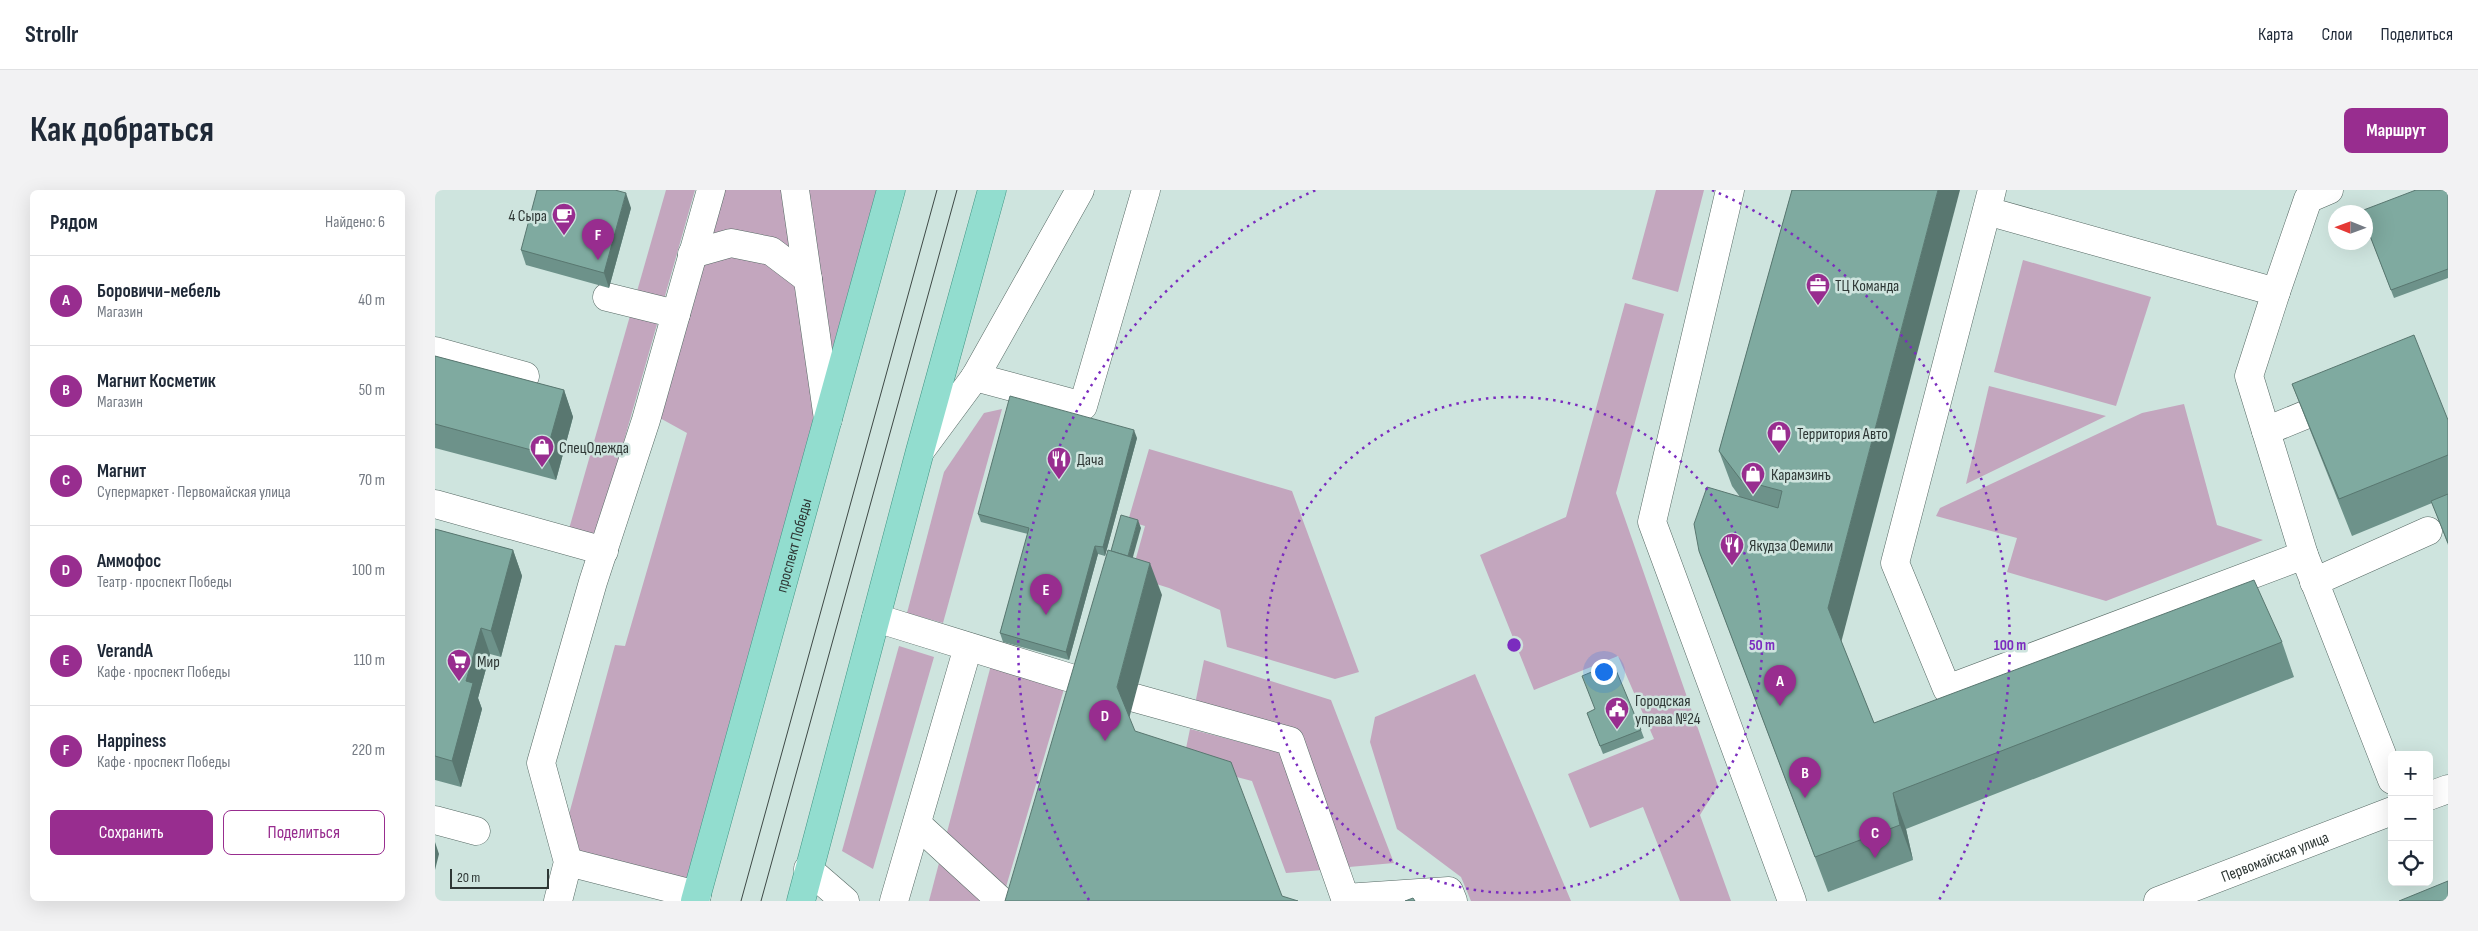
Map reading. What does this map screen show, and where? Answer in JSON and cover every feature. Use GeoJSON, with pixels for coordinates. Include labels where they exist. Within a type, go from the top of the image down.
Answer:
{"type":"FeatureCollection","features":[{"type":"Feature","properties":{"kind":"main road","name":"проспект Победы"},"geometry":{"type":"LineString","coordinates":[[696,898],[891,190]]}},
{"type":"Feature","properties":{"kind":"main road"},"geometry":{"type":"LineString","coordinates":[[801,901],[808,868],[920,451],[992,190]]}},
{"type":"Feature","properties":{"kind":"street"},"geometry":{"type":"LineString","coordinates":[[557,901],[568,862],[541,763],[593,582],[646,420],[711,190]]}},
{"type":"Feature","properties":{"kind":"street"},"geometry":{"type":"LineString","coordinates":[[795,190],[828,419]]}},
{"type":"Feature","properties":{"kind":"street"},"geometry":{"type":"LineString","coordinates":[[920,451],[975,377],[1080,190]]}},
{"type":"Feature","properties":{"kind":"street"},"geometry":{"type":"LineString","coordinates":[[975,377],[1083,406],[1146,190]]}},
{"type":"Feature","properties":{"kind":"street"},"geometry":{"type":"LineString","coordinates":[[1730,190],[1652,522],[1792,901]]}},
{"type":"Feature","properties":{"kind":"street"},"geometry":{"type":"LineString","coordinates":[[2329,190],[2308,199],[2249,376],[2304,555],[2388,770]]}},
{"type":"Feature","properties":{"kind":"street"},"geometry":{"type":"LineString","coordinates":[[2276,292],[1989,200],[1895,563],[1947,689],[2304,555]]}},
{"type":"Feature","properties":{"kind":"street"},"geometry":{"type":"LineString","coordinates":[[692,254],[731,243],[771,251],[808,279]]}},
{"type":"Feature","properties":{"kind":"street"},"geometry":{"type":"LineString","coordinates":[[607,296],[676,314]]}},
{"type":"Feature","properties":{"kind":"street"},"geometry":{"type":"LineString","coordinates":[[435,351],[525,376]]}},
{"type":"Feature","properties":{"kind":"street"},"geometry":{"type":"LineString","coordinates":[[2265,431],[2366,390]]}},
{"type":"Feature","properties":{"kind":"street"},"geometry":{"type":"LineString","coordinates":[[435,504],[604,551]]}},
{"type":"Feature","properties":{"kind":"street"},"geometry":{"type":"LineString","coordinates":[[2314,582],[2428,531]]}},
{"type":"Feature","properties":{"kind":"street"},"geometry":{"type":"LineString","coordinates":[[876,618],[1090,684]]}},
{"type":"Feature","properties":{"kind":"street"},"geometry":{"type":"LineString","coordinates":[[894,901],[968,647]]}},
{"type":"Feature","properties":{"kind":"street"},"geometry":{"type":"LineString","coordinates":[[1135,698],[1290,742],[1345,898],[1449,891],[1453,901]]}},
{"type":"Feature","properties":{"kind":"street"},"geometry":{"type":"LineString","coordinates":[[2433,794],[2448,788]]}},
{"type":"Feature","properties":{"kind":"street","name":"Первомайская улица"},"geometry":{"type":"LineString","coordinates":[[2159,901],[2388,813]]}},
{"type":"Feature","properties":{"kind":"street"},"geometry":{"type":"LineString","coordinates":[[435,820],[476,831]]}},
{"type":"Feature","properties":{"kind":"street"},"geometry":{"type":"LineString","coordinates":[[917,824],[1001,901]]}},
{"type":"Feature","properties":{"kind":"street"},"geometry":{"type":"LineString","coordinates":[[568,862],[696,898]]}},
{"type":"Feature","properties":{"kind":"street"},"geometry":{"type":"LineString","coordinates":[[808,868],[845,901]]}},
{"type":"Feature","properties":{"kind":"shaded area"},"geometry":{"type":"Polygon","coordinates":[[[666,190],[695,190],[597,536],[569,529],[666,190]]]}},
{"type":"Feature","properties":{"kind":"shaded area"},"geometry":{"type":"Polygon","coordinates":[[[724,190],[878,190],[686,882],[580,856],[562,840],[615,645],[625,646],[687,433],[658,417],[724,190]]]}},
{"type":"Feature","properties":{"kind":"shaded area"},"geometry":{"type":"Polygon","coordinates":[[[1656,190],[1704,190],[1678,292],[1632,279],[1656,190]]]}},
{"type":"Feature","properties":{"kind":"shaded area"},"geometry":{"type":"Polygon","coordinates":[[[2023,260],[2151,297],[2116,406],[1994,372],[2023,260]]]}},
{"type":"Feature","properties":{"kind":"shaded area"},"geometry":{"type":"Polygon","coordinates":[[[1625,303],[1664,314],[1616,493],[1718,786],[1700,815],[1731,901],[1680,901],[1643,807],[1590,828],[1568,774],[1654,739],[1618,656],[1534,690],[1480,555],[1566,517],[1625,303]]]}},
{"type":"Feature","properties":{"kind":"shaded area"},"geometry":{"type":"Polygon","coordinates":[[[1989,386],[2106,416],[1966,484],[1989,386]]]}},
{"type":"Feature","properties":{"kind":"shaded area"},"geometry":{"type":"Polygon","coordinates":[[[2184,404],[2217,525],[2263,540],[2106,601],[2007,572],[2017,538],[1936,516],[1940,508],[2142,413],[2184,404]]]}},
{"type":"Feature","properties":{"kind":"shaded area"},"geometry":{"type":"Polygon","coordinates":[[[1002,409],[943,623],[907,613],[944,472],[984,413],[1002,409]]]}},
{"type":"Feature","properties":{"kind":"shaded area"},"geometry":{"type":"Polygon","coordinates":[[[1149,449],[1292,491],[1359,672],[1335,679],[1227,647],[1220,610],[1169,588],[1131,576],[1145,526],[1128,521],[1149,449]]]}},
{"type":"Feature","properties":{"kind":"shaded area"},"geometry":{"type":"Polygon","coordinates":[[[899,646],[934,657],[873,869],[842,851],[899,646]]]}},
{"type":"Feature","properties":{"kind":"shaded area"},"geometry":{"type":"Polygon","coordinates":[[[1204,660],[1331,700],[1394,863],[1349,867],[1298,734],[1195,704],[1204,660]]]}},
{"type":"Feature","properties":{"kind":"shaded area"},"geometry":{"type":"Polygon","coordinates":[[[991,665],[1064,689],[1006,887],[946,836],[991,665]]]}},
{"type":"Feature","properties":{"kind":"shaded area"},"geometry":{"type":"Polygon","coordinates":[[[1475,674],[1571,901],[1471,901],[1461,877],[1397,829],[1370,742],[1375,717],[1475,674]]]}},
{"type":"Feature","properties":{"kind":"shaded area"},"geometry":{"type":"Polygon","coordinates":[[[1190,729],[1279,752],[1323,870],[1286,873],[1252,781],[1183,763],[1190,729]]]}},
{"type":"Feature","properties":{"kind":"shaded area"},"geometry":{"type":"Polygon","coordinates":[[[939,863],[981,901],[929,901],[939,863]]]}},
{"type":"Feature","properties":{"kind":"building"},"geometry":{"type":"Polygon","coordinates":[[[537,190],[615,190],[626,193],[604,273],[521,250],[537,190]]]}},
{"type":"Feature","properties":{"kind":"building"},"geometry":{"type":"Polygon","coordinates":[[[1792,190],[1938,190],[1828,608],[1874,723],[2254,580],[2282,642],[1893,793],[1900,825],[1815,857],[1699,551],[1694,524],[1707,487],[1778,508],[1782,491],[1741,480],[1719,451],[1792,190]]]}},
{"type":"Feature","properties":{"kind":"building"},"geometry":{"type":"Polygon","coordinates":[[[2416,190],[2448,190],[2448,269],[2391,290],[2373,244],[2373,206],[2416,190]]]}},
{"type":"Feature","properties":{"kind":"building"},"geometry":{"type":"Polygon","coordinates":[[[2414,335],[2448,420],[2448,455],[2339,499],[2292,384],[2414,335]]]}},
{"type":"Feature","properties":{"kind":"building"},"geometry":{"type":"Polygon","coordinates":[[[435,356],[564,390],[546,454],[435,424],[435,356]]]}},
{"type":"Feature","properties":{"kind":"building","name":"Дача"},"geometry":{"type":"Polygon","coordinates":[[[1010,396],[1134,430],[1103,547],[1095,546],[1066,652],[1000,633],[1029,528],[978,514],[1010,396]]]}},
{"type":"Feature","properties":{"kind":"building"},"geometry":{"type":"Polygon","coordinates":[[[2448,494],[2448,543],[2431,501],[2448,494]]]}},
{"type":"Feature","properties":{"kind":"building"},"geometry":{"type":"Polygon","coordinates":[[[1121,515],[1138,520],[1128,556],[1111,551],[1121,515]]]}},
{"type":"Feature","properties":{"kind":"building","name":"Мир"},"geometry":{"type":"Polygon","coordinates":[[[435,529],[513,550],[491,631],[481,628],[466,681],[473,683],[452,761],[435,756],[435,529]]]}},
{"type":"Feature","properties":{"kind":"building"},"geometry":{"type":"Polygon","coordinates":[[[1108,550],[1150,563],[1117,687],[1135,731],[1231,762],[1282,896],[1298,901],[1005,901],[1108,550]]]}},
{"type":"Feature","properties":{"kind":"building"},"geometry":{"type":"Polygon","coordinates":[[[1613,663],[1641,730],[1600,746],[1587,713],[1595,709],[1582,676],[1613,663]]]}},
{"type":"Feature","properties":{"kind":"building"},"geometry":{"type":"Polygon","coordinates":[[[2448,881],[2448,901],[2399,901],[2448,881]]]}},
{"type":"Feature","properties":{"kind":"tram line"},"geometry":{"type":"LineString","coordinates":[[741,901],[937,190]]}},
{"type":"Feature","properties":{"kind":"tram line"},"geometry":{"type":"LineString","coordinates":[[761,901],[957,190]]}},
{"type":"Feature","properties":{"kind":"place","name":"4 Сыра"},"geometry":{"type":"Point","coordinates":[564,236]}},
{"type":"Feature","properties":{"kind":"place","name":"Happiness"},"geometry":{"type":"Point","coordinates":[598,260]}},
{"type":"Feature","properties":{"kind":"place","name":"ТЦ Команда"},"geometry":{"type":"Point","coordinates":[1818,306]}},
{"type":"Feature","properties":{"kind":"place","name":"Территория Авто"},"geometry":{"type":"Point","coordinates":[1779,454]}},
{"type":"Feature","properties":{"kind":"place","name":"СпецОдежда"},"geometry":{"type":"Point","coordinates":[542,468]}},
{"type":"Feature","properties":{"kind":"place","name":"Дача"},"geometry":{"type":"Point","coordinates":[1059,480]}},
{"type":"Feature","properties":{"kind":"place","name":"Карамзинъ"},"geometry":{"type":"Point","coordinates":[1753,495]}},
{"type":"Feature","properties":{"kind":"place","name":"Якудза Фемили"},"geometry":{"type":"Point","coordinates":[1732,566]}},
{"type":"Feature","properties":{"kind":"place","name":"VerandA"},"geometry":{"type":"Point","coordinates":[1046,615]}},
{"type":"Feature","properties":{"kind":"place","name":"Мир"},"geometry":{"type":"Point","coordinates":[459,682]}},
{"type":"Feature","properties":{"kind":"place","name":"Боровичи-мебель"},"geometry":{"type":"Point","coordinates":[1780,706]}},
{"type":"Feature","properties":{"kind":"place","name":"Городская управа №24"},"geometry":{"type":"Point","coordinates":[1617,730]}},
{"type":"Feature","properties":{"kind":"place","name":"Аммофос"},"geometry":{"type":"Point","coordinates":[1105,741]}},
{"type":"Feature","properties":{"kind":"place","name":"Магнит Косметик"},"geometry":{"type":"Point","coordinates":[1805,798]}},
{"type":"Feature","properties":{"kind":"place","name":"Магнит"},"geometry":{"type":"Point","coordinates":[1875,858]}}]}
